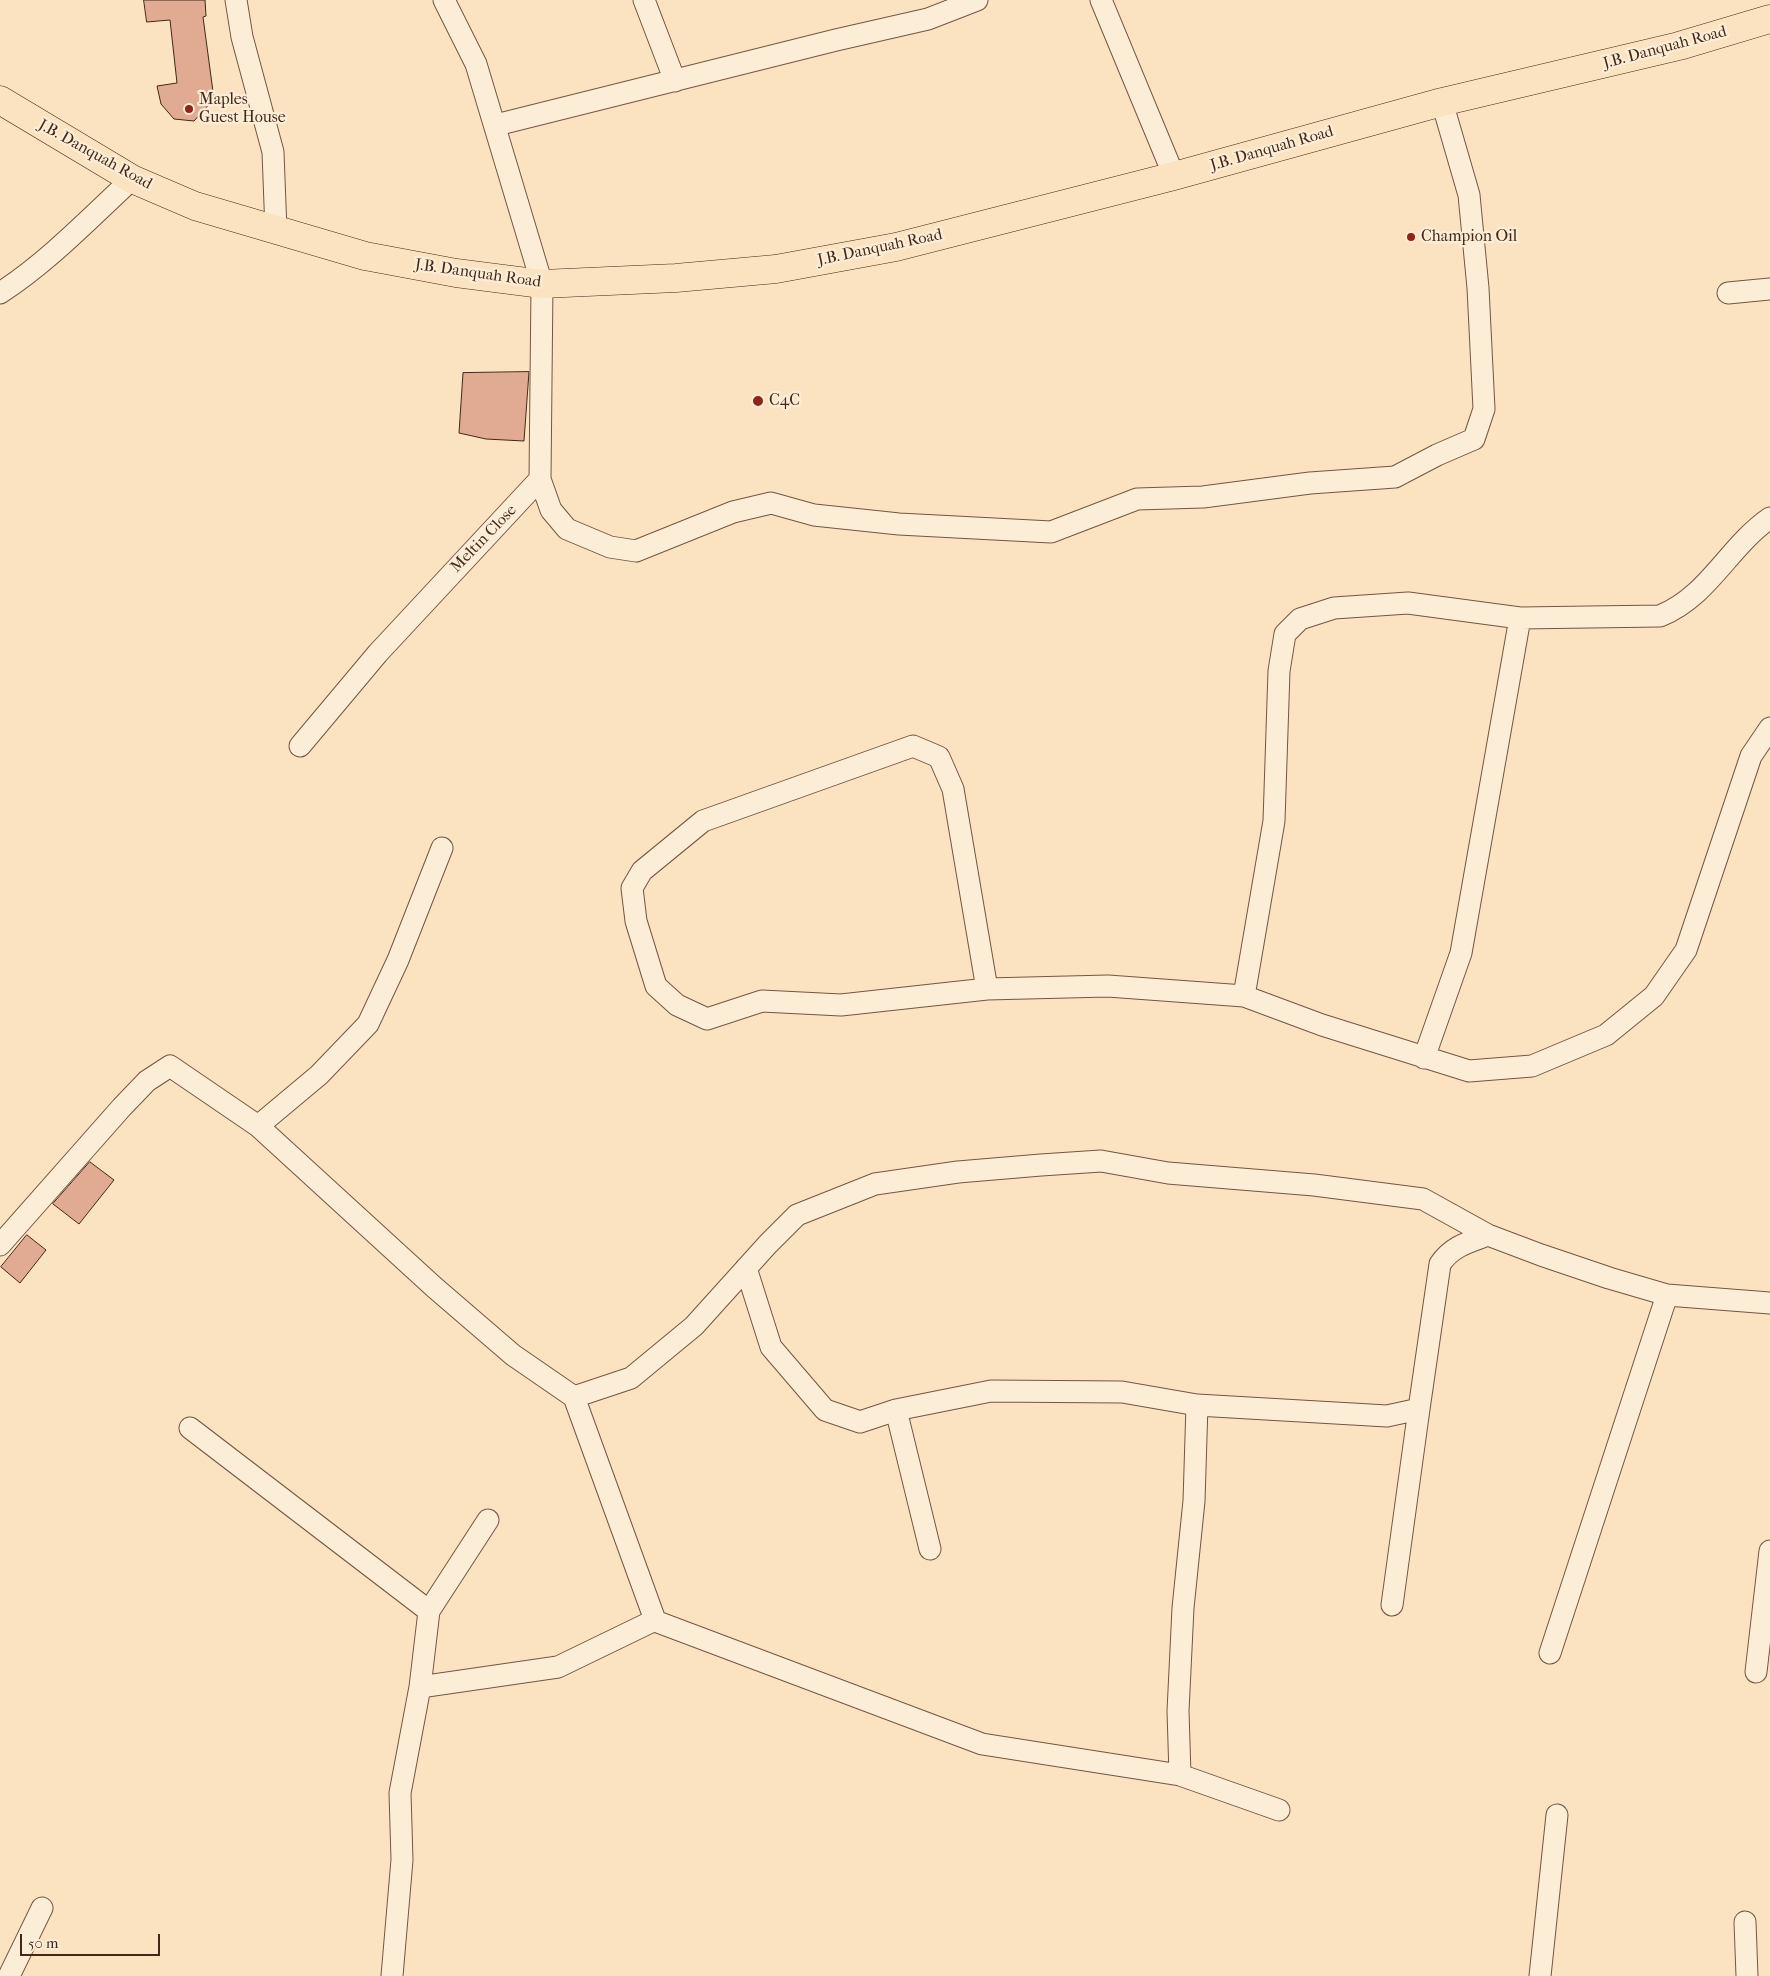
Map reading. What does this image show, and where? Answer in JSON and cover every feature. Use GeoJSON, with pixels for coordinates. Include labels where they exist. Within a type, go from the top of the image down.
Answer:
{"type":"FeatureCollection","features":[{"type":"Feature","properties":{"kind":"highway","name":"J.B. Danquah Road"},"geometry":{"type":"LineString","coordinates":[[0,100],[132,179],[195,206],[365,256],[456,273],[542,284],[676,278],[776,269],[896,247],[1174,176],[1442,102],[1680,46],[1770,19]]}},
{"type":"Feature","properties":{"kind":"street"},"geometry":{"type":"LineString","coordinates":[[236,0],[242,37],[273,152],[276,231]]}},
{"type":"Feature","properties":{"kind":"street"},"geometry":{"type":"LineString","coordinates":[[444,0],[476,64],[496,125],[542,284],[540,479],[552,510],[567,529],[610,547],[636,551],[733,512],[772,503],[814,515],[899,524],[1051,532],[1137,499],[1203,497],[1310,483],[1395,476],[1436,455],[1474,439],[1484,410],[1478,288],[1469,195],[1442,102]]}},
{"type":"Feature","properties":{"kind":"street"},"geometry":{"type":"LineString","coordinates":[[644,0],[675,81]]}},
{"type":"Feature","properties":{"kind":"street"},"geometry":{"type":"LineString","coordinates":[[496,125],[836,40],[928,19],[977,0]]}},
{"type":"Feature","properties":{"kind":"street"},"geometry":{"type":"LineString","coordinates":[[1101,0],[1174,176]]}},
{"type":"Feature","properties":{"kind":"street"},"geometry":{"type":"LineString","coordinates":[[0,293],[18,282],[68,239],[132,179]]}},
{"type":"Feature","properties":{"kind":"street"},"geometry":{"type":"LineString","coordinates":[[1728,293],[1770,289]]}},
{"type":"Feature","properties":{"kind":"street","name":"Meltin Close"},"geometry":{"type":"LineString","coordinates":[[300,746],[384,646],[540,479]]}},
{"type":"Feature","properties":{"kind":"street"},"geometry":{"type":"LineString","coordinates":[[1244,996],[1274,821],[1279,671],[1285,634],[1300,618],[1334,608],[1408,603],[1520,618],[1660,616],[1678,609],[1701,589],[1752,530],[1770,518]]}},
{"type":"Feature","properties":{"kind":"street"},"geometry":{"type":"LineString","coordinates":[[1424,1058],[1461,953],[1520,618]]}},
{"type":"Feature","properties":{"kind":"street"},"geometry":{"type":"LineString","coordinates":[[986,989],[953,789],[939,757],[914,746],[703,821],[642,871],[632,888],[636,921],[656,986],[677,1005],[708,1019],[762,1001],[841,1005],[986,989],[1108,986],[1244,996],[1424,1058],[1469,1071],[1532,1066],[1606,1036],[1654,996],[1686,950],[1751,756],[1770,728]]}},
{"type":"Feature","properties":{"kind":"street"},"geometry":{"type":"LineString","coordinates":[[258,1126],[319,1075],[368,1024],[398,960],[442,848]]}},
{"type":"Feature","properties":{"kind":"street"},"geometry":{"type":"LineString","coordinates":[[0,1245],[147,1081],[170,1066],[258,1126],[434,1288],[513,1355],[574,1396],[655,1621]]}},
{"type":"Feature","properties":{"kind":"street"},"geometry":{"type":"LineString","coordinates":[[574,1396],[631,1378],[694,1326],[797,1215],[875,1184],[958,1172],[1101,1161],[1168,1173],[1314,1185],[1423,1199],[1488,1235],[1540,1255],[1667,1295],[1770,1303]]}},
{"type":"Feature","properties":{"kind":"street"},"geometry":{"type":"LineString","coordinates":[[1392,1605],[1440,1264],[1447,1254],[1459,1246],[1488,1235]]}},
{"type":"Feature","properties":{"kind":"street"},"geometry":{"type":"LineString","coordinates":[[746,1268],[771,1347],[825,1410],[860,1422],[896,1410],[991,1391],[1122,1392],[1197,1406],[1387,1416],[1419,1409]]}},
{"type":"Feature","properties":{"kind":"street"},"geometry":{"type":"LineString","coordinates":[[1550,1653],[1667,1295]]}},
{"type":"Feature","properties":{"kind":"street"},"geometry":{"type":"LineString","coordinates":[[1180,1775],[1178,1702],[1183,1608],[1194,1501],[1197,1406]]}},
{"type":"Feature","properties":{"kind":"street"},"geometry":{"type":"LineString","coordinates":[[896,1410],[930,1549]]}},
{"type":"Feature","properties":{"kind":"street"},"geometry":{"type":"LineString","coordinates":[[190,1428],[429,1611]]}},
{"type":"Feature","properties":{"kind":"street"},"geometry":{"type":"LineString","coordinates":[[392,1976],[402,1860],[400,1793],[420,1686],[429,1611],[488,1520]]}},
{"type":"Feature","properties":{"kind":"street"},"geometry":{"type":"LineString","coordinates":[[1756,1672],[1770,1551]]}},
{"type":"Feature","properties":{"kind":"street"},"geometry":{"type":"LineString","coordinates":[[420,1686],[558,1666],[655,1621],[982,1744],[1180,1775],[1279,1810]]}},
{"type":"Feature","properties":{"kind":"street"},"geometry":{"type":"LineString","coordinates":[[1540,1976],[1557,1814]]}},
{"type":"Feature","properties":{"kind":"street"},"geometry":{"type":"LineString","coordinates":[[9,1976],[42,1908]]}},
{"type":"Feature","properties":{"kind":"street"},"geometry":{"type":"LineString","coordinates":[[1745,1922],[1747,1976]]}},
{"type":"Feature","properties":{"kind":"building"},"geometry":{"type":"Polygon","coordinates":[[[144,0],[205,0],[206,16],[203,17],[214,99],[194,121],[174,119],[161,104],[157,86],[177,83],[170,20],[147,22],[144,0]]]}},
{"type":"Feature","properties":{"kind":"building"},"geometry":{"type":"Polygon","coordinates":[[[529,372],[524,441],[486,439],[459,433],[463,373],[529,372]]]}},
{"type":"Feature","properties":{"kind":"building"},"geometry":{"type":"Polygon","coordinates":[[[90,1162],[114,1180],[79,1224],[53,1204],[90,1162]]]}},
{"type":"Feature","properties":{"kind":"building"},"geometry":{"type":"Polygon","coordinates":[[[27,1235],[46,1250],[20,1283],[1,1267],[27,1235]]]}},
{"type":"Feature","properties":{"kind":"place","name":"Maples Guest House"},"geometry":{"type":"Point","coordinates":[189,109]}},
{"type":"Feature","properties":{"kind":"place","name":"Champion Oil"},"geometry":{"type":"Point","coordinates":[1411,237]}},
{"type":"Feature","properties":{"kind":"place","name":"C4C"},"geometry":{"type":"Point","coordinates":[758,401]}}]}
